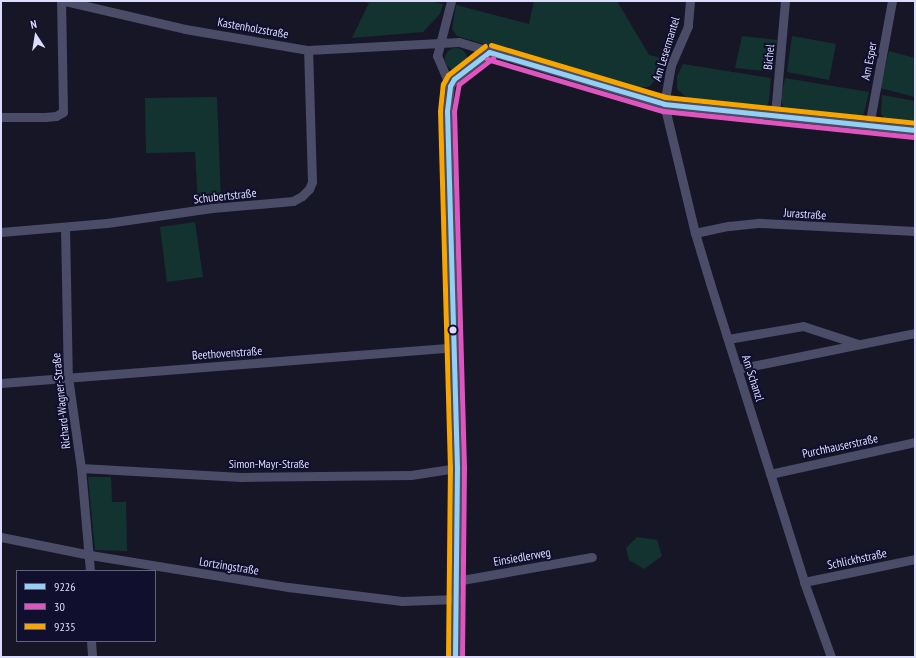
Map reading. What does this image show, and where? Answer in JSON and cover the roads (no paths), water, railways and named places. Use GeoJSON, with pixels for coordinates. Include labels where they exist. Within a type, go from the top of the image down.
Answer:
{"type":"FeatureCollection","features":[{"type":"Feature","properties":{"kind":"street"},"geometry":{"type":"LineString","coordinates":[[1,117],[45,117],[63,112],[61,1]]}},
{"type":"Feature","properties":{"kind":"street","name":"Kastenholzstraße"},"geometry":{"type":"LineString","coordinates":[[66,1],[185,29],[308,50],[439,41],[459,42],[664,104],[915,130]]}},
{"type":"Feature","properties":{"kind":"street"},"geometry":{"type":"LineString","coordinates":[[451,1],[439,41],[437,56],[450,86],[447,111],[457,468],[455,657]]}},
{"type":"Feature","properties":{"kind":"street","name":"Am Lesermantel"},"geometry":{"type":"LineString","coordinates":[[664,104],[671,66],[688,26],[690,1]]}},
{"type":"Feature","properties":{"kind":"street","name":"Bichel"},"geometry":{"type":"LineString","coordinates":[[775,115],[785,1]]}},
{"type":"Feature","properties":{"kind":"street","name":"Am Esper"},"geometry":{"type":"LineString","coordinates":[[869,126],[892,1]]}},
{"type":"Feature","properties":{"kind":"street","name":"Schubertstraße"},"geometry":{"type":"LineString","coordinates":[[1,232],[65,227],[293,201],[302,196],[309,189],[312,182],[308,50]]}},
{"type":"Feature","properties":{"kind":"street"},"geometry":{"type":"LineString","coordinates":[[450,86],[462,71],[488,52]]}},
{"type":"Feature","properties":{"kind":"street","name":"Am Schanzl"},"geometry":{"type":"LineString","coordinates":[[664,104],[695,233],[804,582],[831,657]]}},
{"type":"Feature","properties":{"kind":"street","name":"Jurastraße"},"geometry":{"type":"LineString","coordinates":[[695,233],[729,226],[760,223],[915,231]]}},
{"type":"Feature","properties":{"kind":"street","name":"Richard-Wagner-Straße"},"geometry":{"type":"LineString","coordinates":[[65,227],[68,377],[81,468],[90,555],[90,570]]}},
{"type":"Feature","properties":{"kind":"street"},"geometry":{"type":"LineString","coordinates":[[728,339],[803,326],[859,344]]}},
{"type":"Feature","properties":{"kind":"street"},"geometry":{"type":"LineString","coordinates":[[737,369],[915,333]]}},
{"type":"Feature","properties":{"kind":"street","name":"Beethovenstraße"},"geometry":{"type":"LineString","coordinates":[[1,383],[454,347]]}},
{"type":"Feature","properties":{"kind":"street","name":"Purchhauserstraße"},"geometry":{"type":"LineString","coordinates":[[770,474],[915,442]]}},
{"type":"Feature","properties":{"kind":"street","name":"Simon-Mayr-Straße"},"geometry":{"type":"LineString","coordinates":[[81,468],[241,477],[411,475],[457,468]]}},
{"type":"Feature","properties":{"kind":"street","name":"Lortzingstraße"},"geometry":{"type":"LineString","coordinates":[[1,537],[90,555],[288,587],[402,601],[456,599]]}},
{"type":"Feature","properties":{"kind":"street","name":"Einsiedlerweg"},"geometry":{"type":"LineString","coordinates":[[456,581],[592,557]]}},
{"type":"Feature","properties":{"kind":"street","name":"Schlickhstraße"},"geometry":{"type":"LineString","coordinates":[[804,582],[915,559]]}},
{"type":"Feature","properties":{"kind":"street"},"geometry":{"type":"LineString","coordinates":[[92,642],[92,657]]}}]}
